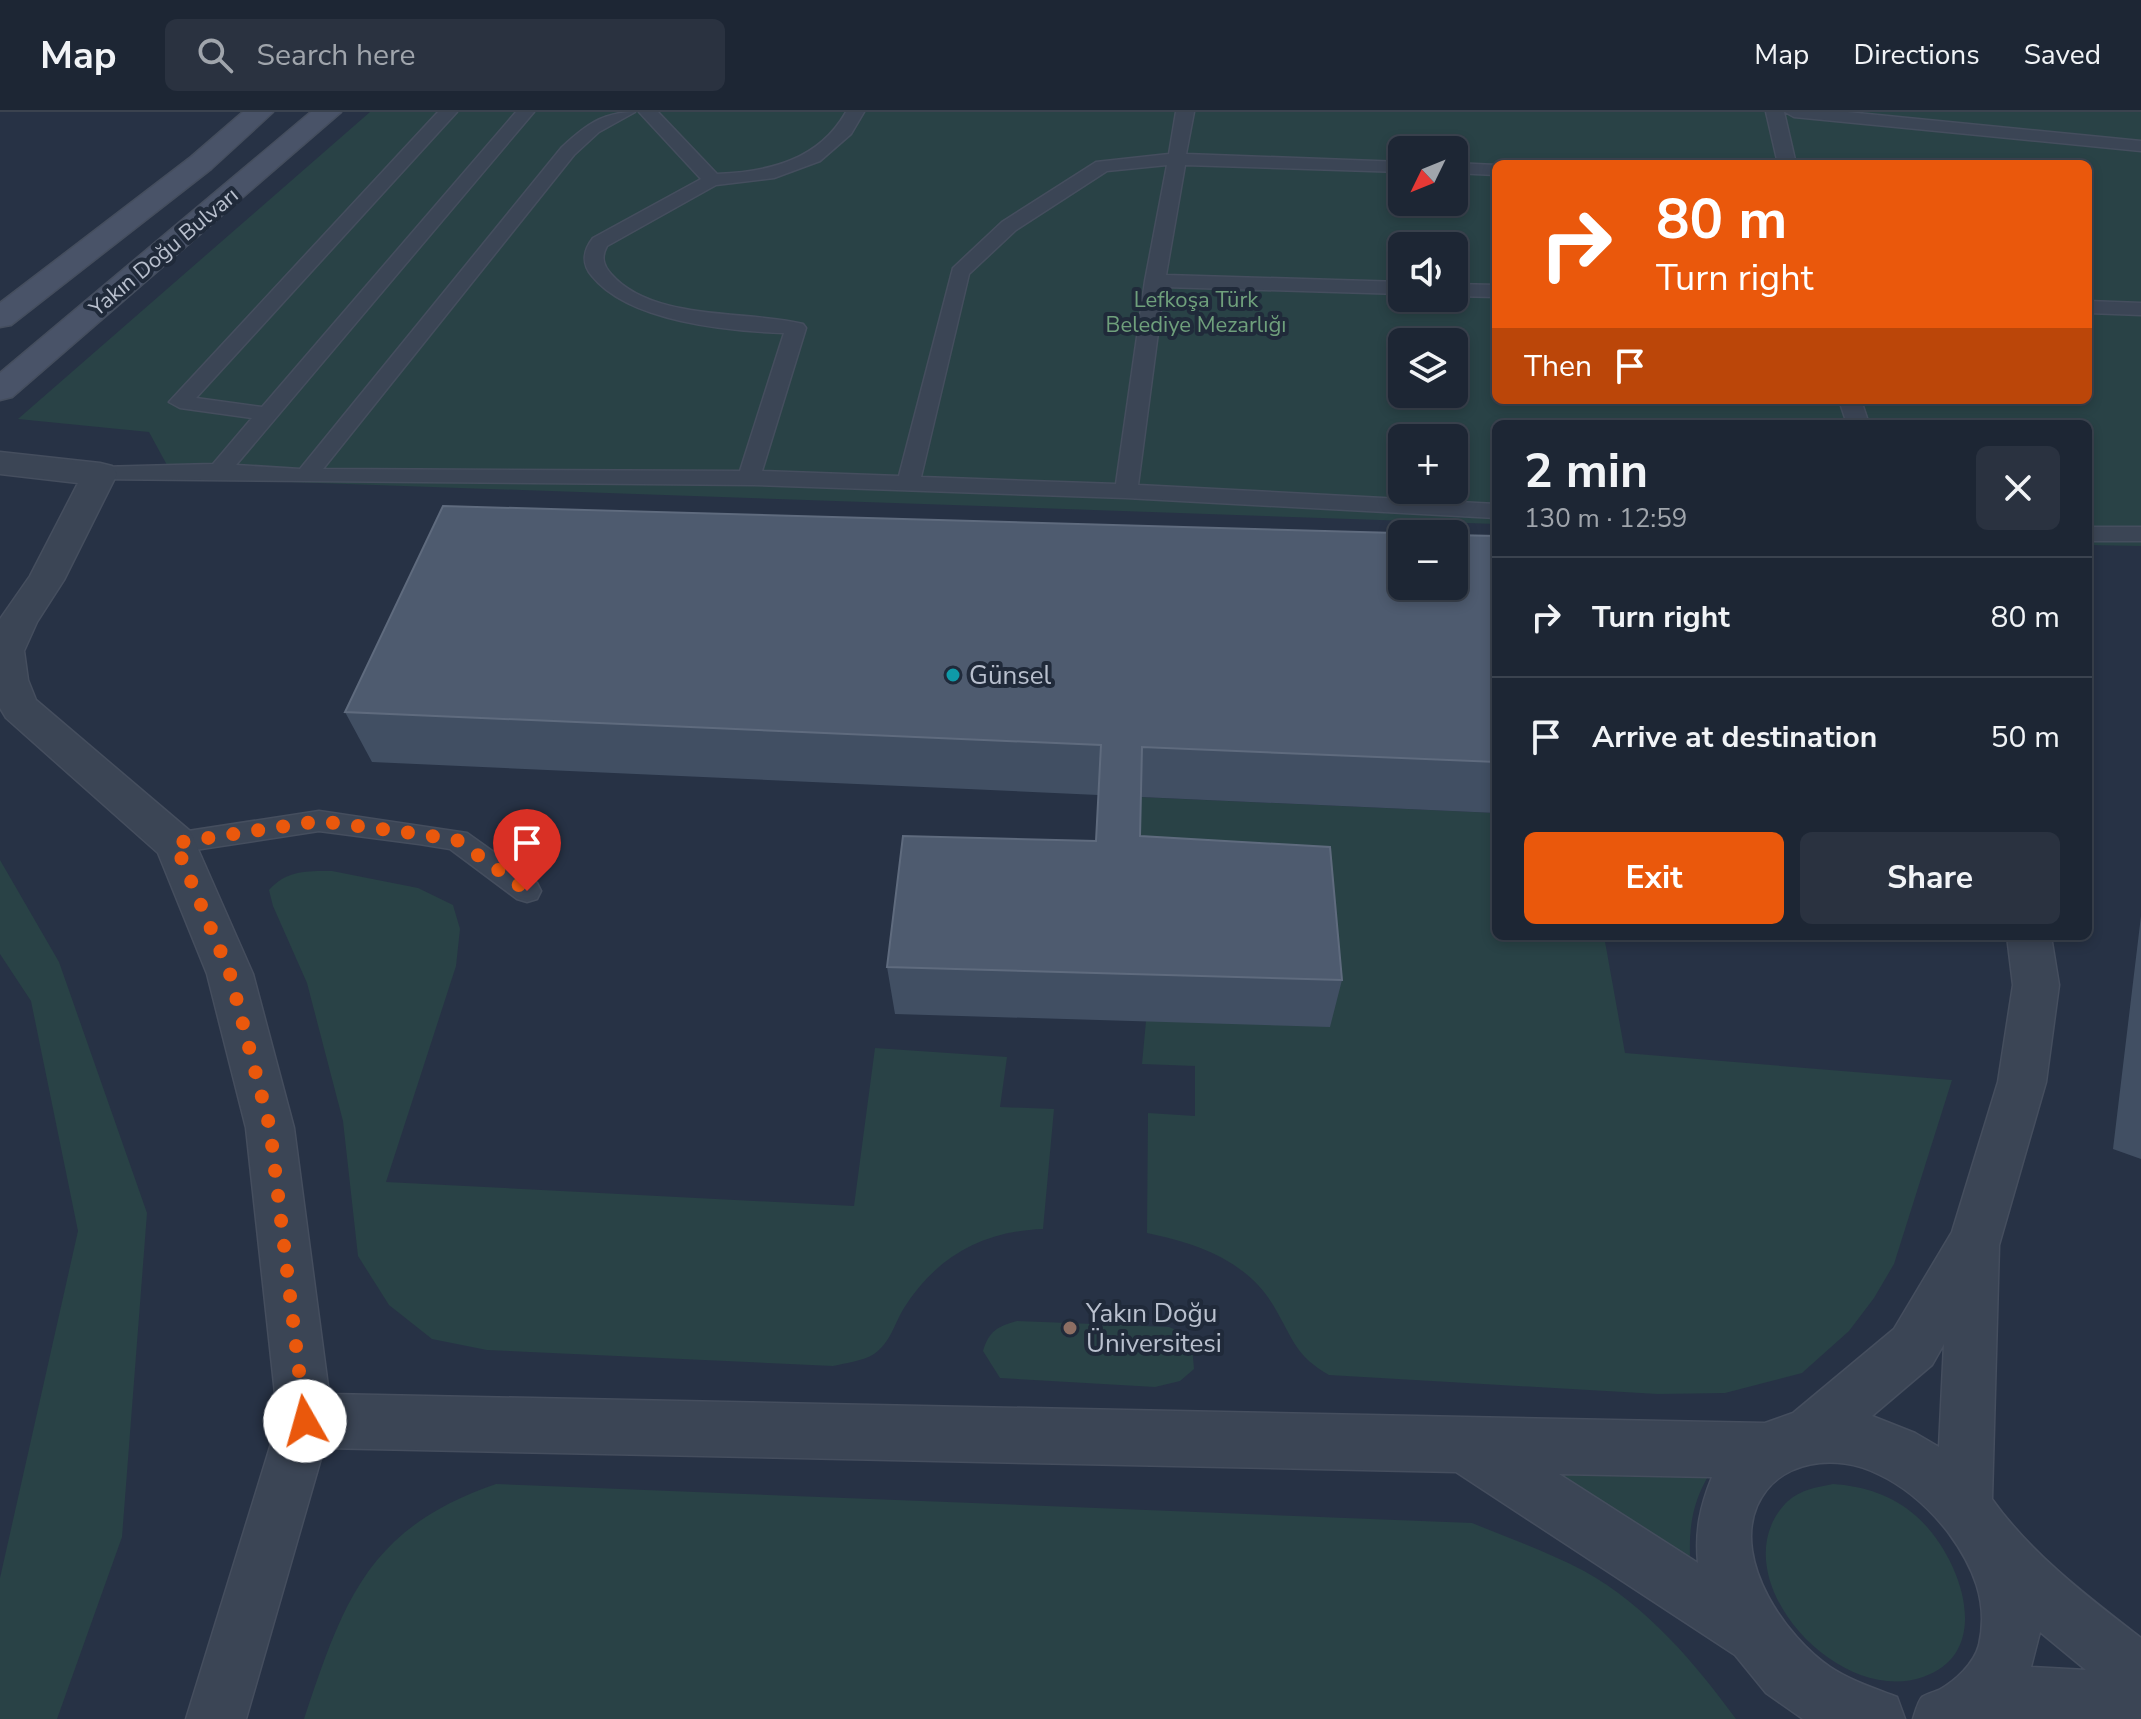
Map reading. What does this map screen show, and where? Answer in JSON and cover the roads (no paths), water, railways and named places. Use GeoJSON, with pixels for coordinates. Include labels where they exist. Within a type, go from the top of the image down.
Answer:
{"type":"FeatureCollection","features":[{"type":"Feature","properties":{"kind":"main road","name":"Yakın Doğu Bulvarı"},"geometry":{"type":"LineString","coordinates":[[0,318],[201,163],[259,112]]}},
{"type":"Feature","properties":{"kind":"main road","name":"Yakın Doğu Bulvarı"},"geometry":{"type":"LineString","coordinates":[[0,390],[327,112]]}},
{"type":"Feature","properties":{"kind":"street"},"geometry":{"type":"LineString","coordinates":[[0,463],[100,474],[46,580],[19,619],[5,651],[8,680],[20,708],[175,843],[230,974],[270,1128],[305,1421],[216,1719]]}},
{"type":"Feature","properties":{"kind":"street"},"geometry":{"type":"LineString","coordinates":[[1875,1719],[1808,1702],[1754,1633],[1733,1591],[1724,1548],[1727,1508],[1742,1475],[1913,1347],[1975,1241],[2022,1082],[2036,985],[2030,940]]}},
{"type":"Feature","properties":{"kind":"street"},"geometry":{"type":"LineString","coordinates":[[1964,1707],[2005,1664],[2011,1626],[2006,1584],[1976,1524],[1975,1241]]}},
{"type":"Feature","properties":{"kind":"street"},"geometry":{"type":"LineString","coordinates":[[305,1421],[1462,1444],[1786,1444],[1838,1436],[1871,1443],[1905,1458],[1936,1479],[2071,1624],[2141,1675]]}},
{"type":"Feature","properties":{"kind":"street"},"geometry":{"type":"LineString","coordinates":[[1462,1444],[1754,1633]]}},
{"type":"Feature","properties":{"kind":"street"},"geometry":{"type":"LineString","coordinates":[[1964,1707],[2100,1701],[2141,1712]]}},
{"type":"Feature","properties":{"kind":"lane"},"geometry":{"type":"LineString","coordinates":[[268,414],[180,402],[448,112]]}},
{"type":"Feature","properties":{"kind":"lane"},"geometry":{"type":"LineString","coordinates":[[219,471],[525,112]]}},
{"type":"Feature","properties":{"kind":"lane"},"geometry":{"type":"LineString","coordinates":[[306,476],[568,151],[593,128],[626,112]]}},
{"type":"Feature","properties":{"kind":"lane"},"geometry":{"type":"LineString","coordinates":[[648,112],[712,180]]}},
{"type":"Feature","properties":{"kind":"lane"},"geometry":{"type":"LineString","coordinates":[[754,478],[751,471],[796,328],[732,324],[639,301],[605,282],[593,256],[600,242],[712,180],[748,179],[817,156],[841,135],[855,112]]}},
{"type":"Feature","properties":{"kind":"lane"},"geometry":{"type":"LineString","coordinates":[[1126,491],[1155,281],[1185,112]]}},
{"type":"Feature","properties":{"kind":"lane"},"geometry":{"type":"LineString","coordinates":[[1775,112],[1786,160]]}},
{"type":"Feature","properties":{"kind":"lane"},"geometry":{"type":"LineString","coordinates":[[1794,112],[2141,146]]}},
{"type":"Feature","properties":{"kind":"lane"},"geometry":{"type":"LineString","coordinates":[[908,483],[960,272],[1009,226],[1102,166],[1177,159],[1388,167]]}},
{"type":"Feature","properties":{"kind":"lane"},"geometry":{"type":"LineString","coordinates":[[1468,169],[1492,170]]}},
{"type":"Feature","properties":{"kind":"lane"},"geometry":{"type":"LineString","coordinates":[[1155,281],[1388,288]]}},
{"type":"Feature","properties":{"kind":"lane"},"geometry":{"type":"LineString","coordinates":[[1468,290],[1492,291]]}},
{"type":"Feature","properties":{"kind":"lane"},"geometry":{"type":"LineString","coordinates":[[2092,307],[2141,309]]}},
{"type":"Feature","properties":{"kind":"lane"},"geometry":{"type":"LineString","coordinates":[[100,474],[219,471],[306,476],[754,478],[1126,491],[1492,511]]}},
{"type":"Feature","properties":{"kind":"lane"},"geometry":{"type":"LineString","coordinates":[[2092,534],[2141,534]]}},
{"type":"Feature","properties":{"kind":"lane"},"geometry":{"type":"LineString","coordinates":[[175,843],[319,821],[419,834],[457,840],[527,891]]}},
{"type":"Feature","properties":{"kind":"place","name":"Günsel"},"geometry":{"type":"Point","coordinates":[953,675]}},
{"type":"Feature","properties":{"kind":"place","name":"Yakın Doğu Üniversitesi"},"geometry":{"type":"Point","coordinates":[1070,1328]}},
{"type":"Feature","properties":{"kind":"park label","name":"Lefkoşa Türk Belediye Mezarlığı"},"geometry":{"type":"Point","coordinates":[1196,312]}}]}
